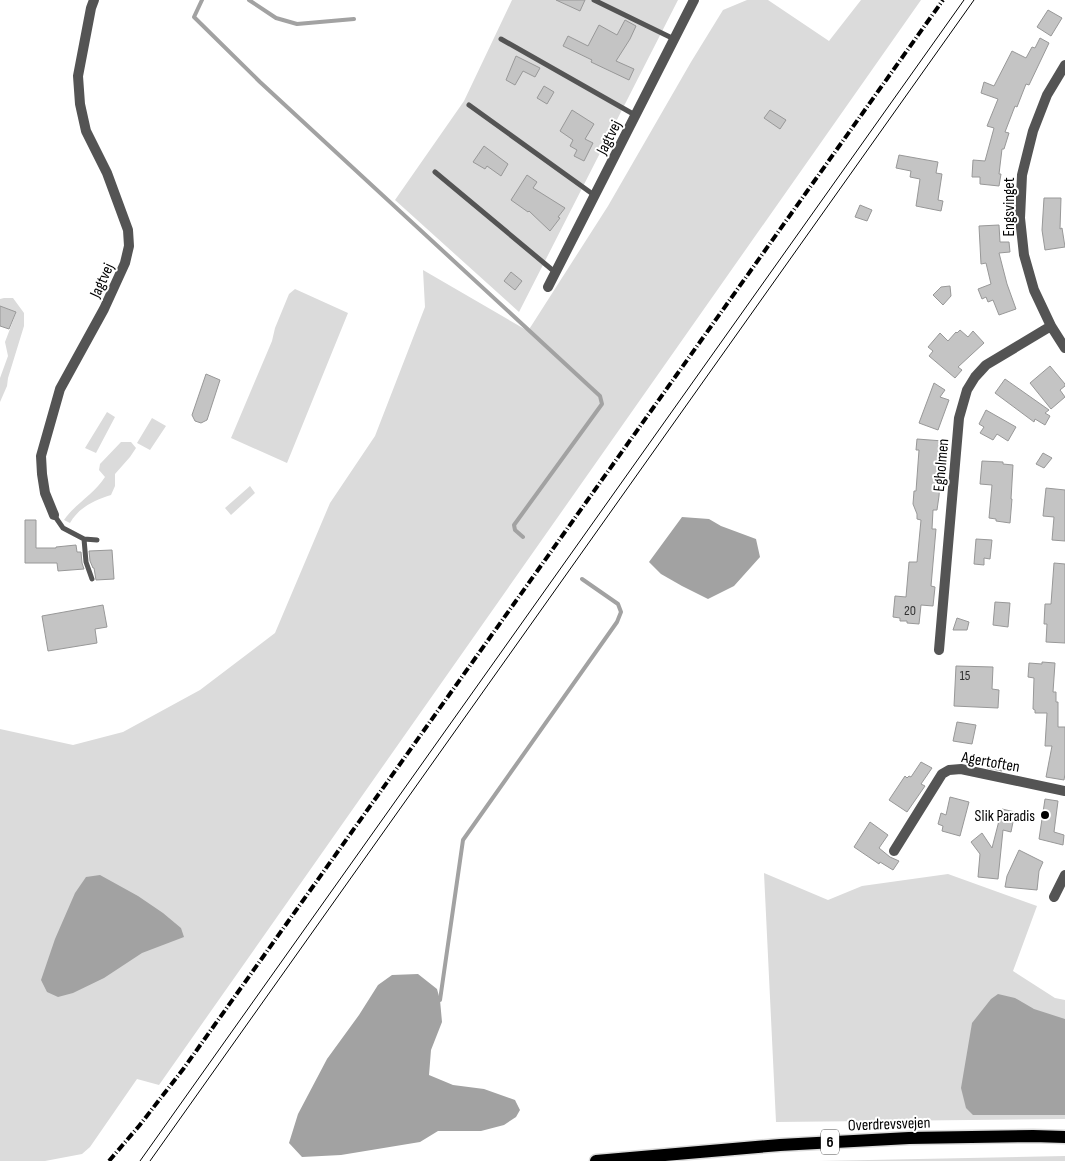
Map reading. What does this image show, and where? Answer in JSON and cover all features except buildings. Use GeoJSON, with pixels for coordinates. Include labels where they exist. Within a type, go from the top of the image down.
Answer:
{"type":"FeatureCollection","features":[{"type":"Feature","properties":{"kind":"main road","name":"Overdrevsvejen"},"geometry":{"type":"LineString","coordinates":[[596,1161],[780,1145],[899,1138],[1065,1137]]}},
{"type":"Feature","properties":{"kind":"street","name":"Jagtvej"},"geometry":{"type":"LineString","coordinates":[[54,515],[45,493],[41,456],[60,389],[104,309],[125,263],[129,246],[128,230],[107,173],[86,131],[80,104],[78,76],[94,0]]}},
{"type":"Feature","properties":{"kind":"street","name":"Jagtvej"},"geometry":{"type":"LineString","coordinates":[[548,287],[694,0]]}},
{"type":"Feature","properties":{"kind":"street","name":"Engsvinget"},"geometry":{"type":"LineString","coordinates":[[1065,65],[1048,94],[1033,132],[1022,175],[1020,218],[1024,254],[1034,290],[1051,326],[1065,348]]}},
{"type":"Feature","properties":{"kind":"street","name":"Egholmen"},"geometry":{"type":"LineString","coordinates":[[939,650],[959,418],[967,390],[986,365],[1051,326]]}},
{"type":"Feature","properties":{"kind":"street","name":"Agertoften"},"geometry":{"type":"LineString","coordinates":[[894,850],[942,774],[949,770],[961,769],[1065,791]]}},
{"type":"Feature","properties":{"kind":"street"},"geometry":{"type":"LineString","coordinates":[[1054,896],[1065,875]]}},
{"type":"Feature","properties":{"kind":"lane"},"geometry":{"type":"LineString","coordinates":[[594,0],[674,39]]}},
{"type":"Feature","properties":{"kind":"lane"},"geometry":{"type":"LineString","coordinates":[[501,39],[635,115]]}},
{"type":"Feature","properties":{"kind":"lane"},"geometry":{"type":"LineString","coordinates":[[469,105],[595,196]]}},
{"type":"Feature","properties":{"kind":"lane"},"geometry":{"type":"LineString","coordinates":[[435,172],[556,273]]}},
{"type":"Feature","properties":{"kind":"lane","name":"Jagtvej"},"geometry":{"type":"LineString","coordinates":[[54,515],[63,528],[84,539],[97,540]]}},
{"type":"Feature","properties":{"kind":"lane"},"geometry":{"type":"LineString","coordinates":[[84,539],[86,562],[92,579]]}},
{"type":"Feature","properties":{"kind":"shaded area"},"geometry":{"type":"Polygon","coordinates":[[[512,0],[678,0],[519,312],[395,200],[464,101],[512,0]]]}},
{"type":"Feature","properties":{"kind":"shaded area"},"geometry":{"type":"Polygon","coordinates":[[[747,0],[768,0],[829,41],[861,0],[921,0],[159,1085],[137,1079],[90,1147],[82,1154],[45,1161],[0,1161],[0,729],[73,745],[123,732],[200,690],[275,633],[330,503],[375,436],[425,307],[423,270],[528,331],[608,206],[723,10],[747,0]]]}},
{"type":"Feature","properties":{"kind":"shaded area"},"geometry":{"type":"Polygon","coordinates":[[[295,289],[348,313],[287,463],[231,438],[272,341],[275,328],[289,294],[295,289]]]}},
{"type":"Feature","properties":{"kind":"shaded area"},"geometry":{"type":"Polygon","coordinates":[[[13,298],[24,313],[24,326],[7,386],[0,402],[0,378],[8,356],[5,342],[16,313],[0,306],[0,299],[13,298]]]}},
{"type":"Feature","properties":{"kind":"shaded area"},"geometry":{"type":"Polygon","coordinates":[[[107,412],[115,417],[96,453],[85,448],[107,412]]]}},
{"type":"Feature","properties":{"kind":"shaded area"},"geometry":{"type":"Polygon","coordinates":[[[152,418],[166,426],[150,450],[137,443],[152,418]]]}},
{"type":"Feature","properties":{"kind":"shaded area"},"geometry":{"type":"Polygon","coordinates":[[[121,442],[131,442],[136,448],[115,474],[115,486],[111,495],[88,505],[70,523],[64,520],[101,483],[105,477],[99,470],[100,464],[121,442]]]}},
{"type":"Feature","properties":{"kind":"shaded area"},"geometry":{"type":"Polygon","coordinates":[[[250,486],[255,493],[231,515],[225,508],[250,486]]]}},
{"type":"Feature","properties":{"kind":"shaded area"},"geometry":{"type":"Polygon","coordinates":[[[682,517],[709,519],[721,526],[756,539],[760,557],[734,586],[708,599],[682,586],[661,574],[649,562],[682,517]]]}},
{"type":"Feature","properties":{"kind":"shaded area"},"geometry":{"type":"Polygon","coordinates":[[[764,873],[828,900],[862,886],[948,874],[1037,906],[1013,971],[1055,998],[1065,1000],[1065,1119],[776,1122],[764,873]]]}},
{"type":"Feature","properties":{"kind":"shaded area"},"geometry":{"type":"Polygon","coordinates":[[[100,875],[138,896],[163,913],[181,928],[184,937],[142,953],[104,978],[73,993],[58,997],[47,992],[41,980],[55,939],[75,893],[86,877],[100,875]]]}},
{"type":"Feature","properties":{"kind":"shaded area"},"geometry":{"type":"Polygon","coordinates":[[[418,974],[437,989],[440,1000],[442,1022],[431,1050],[429,1075],[453,1085],[484,1089],[515,1100],[520,1110],[516,1117],[504,1125],[481,1131],[438,1131],[420,1142],[341,1155],[302,1157],[289,1143],[298,1114],[327,1059],[378,985],[392,975],[418,974]]]}},
{"type":"Feature","properties":{"kind":"shaded area"},"geometry":{"type":"Polygon","coordinates":[[[998,994],[1015,998],[1034,1009],[1065,1019],[1065,1115],[973,1115],[966,1108],[961,1088],[972,1023],[991,999],[998,994]]]}},
{"type":"Feature","properties":{"kind":"shaded area"},"geometry":{"type":"Polygon","coordinates":[[[1065,1156],[1065,1161],[819,1161],[1065,1156]]]}},
{"type":"Feature","properties":{"kind":"waterway"},"geometry":{"type":"LineString","coordinates":[[202,0],[194,17],[260,82],[600,396],[602,404],[514,525],[515,530],[523,537]]}},
{"type":"Feature","properties":{"kind":"waterway"},"geometry":{"type":"LineString","coordinates":[[249,0],[276,18],[297,24],[354,19]]}},
{"type":"Feature","properties":{"kind":"waterway"},"geometry":{"type":"LineString","coordinates":[[440,1000],[463,840],[617,622],[621,612],[618,604],[582,579]]}},
{"type":"Feature","properties":{"kind":"tram line"},"geometry":{"type":"LineString","coordinates":[[140,1161],[964,0]]}},
{"type":"Feature","properties":{"kind":"tram line"},"geometry":{"type":"LineString","coordinates":[[150,1161],[974,0]]}},
{"type":"Feature","properties":{"kind":"railway"},"geometry":{"type":"LineString","coordinates":[[109,1161],[184,1068],[943,0]]}},
{"type":"Feature","properties":{"kind":"place","name":"Slik Paradis"},"geometry":{"type":"Point","coordinates":[1045,815]}}]}
